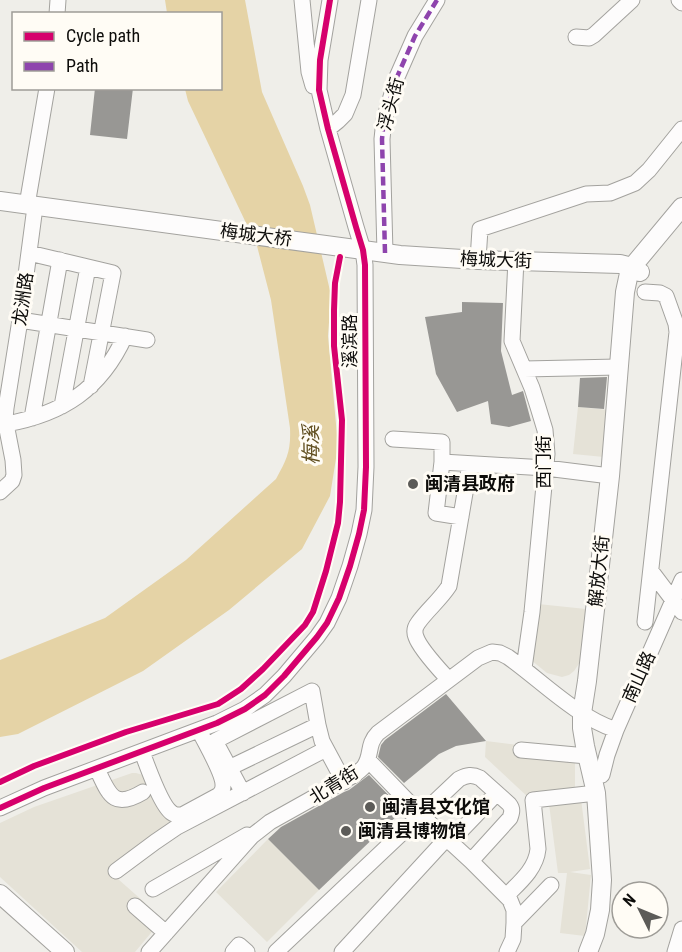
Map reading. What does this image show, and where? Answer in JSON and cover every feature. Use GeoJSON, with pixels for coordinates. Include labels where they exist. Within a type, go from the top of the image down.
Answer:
{"type":"FeatureCollection","features":[{"type":"Feature","properties":{"kind":"main road"},"geometry":{"type":"LineString","coordinates":[[0,201],[31,206]]}},
{"type":"Feature","properties":{"kind":"main road","name":"梅城大桥"},"geometry":{"type":"LineString","coordinates":[[31,206],[356,248]]}},
{"type":"Feature","properties":{"kind":"main road","name":"解放大街"},"geometry":{"type":"LineString","coordinates":[[588,952],[595,934],[602,880],[596,794],[582,728],[588,717],[637,292],[636,270],[682,207]]}},
{"type":"Feature","properties":{"kind":"main road","name":"解放大街"},"geometry":{"type":"LineString","coordinates":[[597,952],[605,924],[610,890],[605,795],[588,717],[587,681],[610,476],[625,292],[629,273],[649,261],[682,221]]}},
{"type":"Feature","properties":{"kind":"main road","name":"梅城大街"},"geometry":{"type":"LineString","coordinates":[[356,248],[385,253],[478,260],[620,264],[636,270]]}},
{"type":"Feature","properties":{"kind":"main road"},"geometry":{"type":"LineString","coordinates":[[0,894],[65,952]]}},
{"type":"Feature","properties":{"kind":"main road"},"geometry":{"type":"LineString","coordinates":[[0,909],[48,952]]}},
{"type":"Feature","properties":{"kind":"street"},"geometry":{"type":"LineString","coordinates":[[302,0],[309,72],[326,121],[338,122],[345,114],[353,95],[369,0]]}},
{"type":"Feature","properties":{"kind":"street","name":"溪滨路"},"geometry":{"type":"LineString","coordinates":[[0,808],[44,788],[198,730],[245,709],[265,695],[308,649],[327,623],[339,598],[350,566],[364,510],[366,467],[365,265],[356,248],[356,227],[319,90],[321,46],[330,0]]}},
{"type":"Feature","properties":{"kind":"street","name":"浮头街"},"geometry":{"type":"LineString","coordinates":[[385,253],[382,140],[384,120],[397,77],[420,27],[437,0]]}},
{"type":"Feature","properties":{"kind":"street"},"geometry":{"type":"LineString","coordinates":[[576,37],[589,38],[594,35],[633,0]]}},
{"type":"Feature","properties":{"kind":"street","name":"龙洲路"},"geometry":{"type":"LineString","coordinates":[[0,492],[12,481],[14,475],[6,408],[29,252],[31,206],[46,90]]}},
{"type":"Feature","properties":{"kind":"street"},"geometry":{"type":"LineString","coordinates":[[478,260],[480,229],[586,194],[610,193],[635,183],[650,170],[682,129]]}},
{"type":"Feature","properties":{"kind":"street"},"geometry":{"type":"LineString","coordinates":[[29,252],[113,273],[91,386]]}},
{"type":"Feature","properties":{"kind":"street"},"geometry":{"type":"LineString","coordinates":[[32,418],[60,260]]}},
{"type":"Feature","properties":{"kind":"street","name":"西门街"},"geometry":{"type":"LineString","coordinates":[[516,261],[512,341],[532,388],[545,430],[547,448],[532,612],[524,668]]}},
{"type":"Feature","properties":{"kind":"street"},"geometry":{"type":"LineString","coordinates":[[62,406],[88,267]]}},
{"type":"Feature","properties":{"kind":"street"},"geometry":{"type":"LineString","coordinates":[[645,292],[660,293],[666,296],[677,332],[645,622]]}},
{"type":"Feature","properties":{"kind":"street"},"geometry":{"type":"LineString","coordinates":[[20,320],[147,340]]}},
{"type":"Feature","properties":{"kind":"street"},"geometry":{"type":"LineString","coordinates":[[6,423],[32,418],[62,406],[81,395],[104,374],[125,336]]}},
{"type":"Feature","properties":{"kind":"street"},"geometry":{"type":"LineString","coordinates":[[524,369],[618,367]]}},
{"type":"Feature","properties":{"kind":"street"},"geometry":{"type":"LineString","coordinates":[[393,439],[442,442],[436,513],[461,517]]}},
{"type":"Feature","properties":{"kind":"street"},"geometry":{"type":"LineString","coordinates":[[442,462],[546,468],[610,476]]}},
{"type":"Feature","properties":{"kind":"street"},"geometry":{"type":"LineString","coordinates":[[448,679],[417,640],[414,630],[449,586],[470,464]]}},
{"type":"Feature","properties":{"kind":"street"},"geometry":{"type":"LineString","coordinates":[[651,571],[677,605]]}},
{"type":"Feature","properties":{"kind":"street","name":"南山路"},"geometry":{"type":"LineString","coordinates":[[602,775],[616,730],[677,605],[682,580]]}},
{"type":"Feature","properties":{"kind":"street","name":"北青街"},"geometry":{"type":"LineString","coordinates":[[149,952],[244,845],[270,822],[344,782],[360,770],[368,760],[373,737],[477,658],[492,652],[508,657],[588,717],[616,730]]}},
{"type":"Feature","properties":{"kind":"street"},"geometry":{"type":"LineString","coordinates":[[243,793],[215,741],[312,692],[318,725],[326,749],[344,782]]}},
{"type":"Feature","properties":{"kind":"street"},"geometry":{"type":"LineString","coordinates":[[230,768],[318,725]]}},
{"type":"Feature","properties":{"kind":"street"},"geometry":{"type":"LineString","coordinates":[[142,752],[157,789],[169,810],[174,814],[182,815],[219,795],[223,787],[222,778],[198,730]]}},
{"type":"Feature","properties":{"kind":"street"},"geometry":{"type":"LineString","coordinates":[[116,871],[170,831],[326,749]]}},
{"type":"Feature","properties":{"kind":"street"},"geometry":{"type":"LineString","coordinates":[[521,750],[587,756]]}},
{"type":"Feature","properties":{"kind":"street"},"geometry":{"type":"LineString","coordinates":[[368,760],[513,904],[513,939],[507,952]]}},
{"type":"Feature","properties":{"kind":"street"},"geometry":{"type":"LineString","coordinates":[[97,769],[108,791],[116,798],[132,799],[143,792]]}},
{"type":"Feature","properties":{"kind":"street"},"geometry":{"type":"LineString","coordinates":[[276,952],[459,779],[465,776],[475,776],[512,808],[510,818],[471,861]]}},
{"type":"Feature","properties":{"kind":"street"},"geometry":{"type":"LineString","coordinates":[[342,952],[448,840],[496,794]]}},
{"type":"Feature","properties":{"kind":"street"},"geometry":{"type":"LineString","coordinates":[[507,896],[531,869],[537,856],[534,800],[596,794]]}},
{"type":"Feature","properties":{"kind":"street"},"geometry":{"type":"LineString","coordinates":[[153,889],[270,822]]}},
{"type":"Feature","properties":{"kind":"street"},"geometry":{"type":"LineString","coordinates":[[514,923],[551,885]]}},
{"type":"Feature","properties":{"kind":"street"},"geometry":{"type":"LineString","coordinates":[[135,906],[166,933]]}},
{"type":"Feature","properties":{"kind":"street"},"geometry":{"type":"LineString","coordinates":[[675,952],[682,929]]}},
{"type":"Feature","properties":{"kind":"street"},"geometry":{"type":"LineString","coordinates":[[233,952],[239,945],[247,952]]}},
{"type":"Feature","properties":{"kind":"shaded area"},"geometry":{"type":"Polygon","coordinates":[[[578,407],[609,410],[604,457],[573,454],[578,407]]]}},
{"type":"Feature","properties":{"kind":"shaded area"},"geometry":{"type":"Polygon","coordinates":[[[538,604],[586,609],[580,662],[569,675],[562,677],[547,673],[531,660],[538,604]]]}},
{"type":"Feature","properties":{"kind":"shaded area"},"geometry":{"type":"Polygon","coordinates":[[[486,741],[575,752],[575,792],[529,798],[485,757],[486,741]]]}},
{"type":"Feature","properties":{"kind":"shaded area"},"geometry":{"type":"Polygon","coordinates":[[[132,773],[143,775],[173,825],[109,871],[144,902],[161,921],[135,952],[82,952],[0,877],[0,823],[34,807],[132,773]]]}},
{"type":"Feature","properties":{"kind":"shaded area"},"geometry":{"type":"Polygon","coordinates":[[[581,799],[590,869],[570,872],[591,875],[585,936],[560,933],[567,873],[558,873],[549,804],[581,799]]]}},
{"type":"Feature","properties":{"kind":"shaded area"},"geometry":{"type":"Polygon","coordinates":[[[268,839],[319,890],[267,942],[216,892],[268,839]]]}},
{"type":"Feature","properties":{"kind":"water","name":"梅溪"},"geometry":{"type":"Polygon","coordinates":[[[165,0],[245,0],[262,92],[310,205],[331,295],[328,336],[338,446],[330,496],[302,549],[229,610],[143,671],[18,734],[0,737],[0,660],[105,618],[186,560],[276,479],[289,449],[290,428],[271,300],[257,246],[188,101],[185,90],[222,90],[222,12],[167,12],[165,0]]]}},
{"type":"Feature","properties":{"kind":"building"},"geometry":{"type":"Polygon","coordinates":[[[95,90],[133,90],[127,139],[90,135],[95,90]]]}},
{"type":"Feature","properties":{"kind":"building"},"geometry":{"type":"Polygon","coordinates":[[[462,302],[503,303],[501,351],[512,395],[523,391],[531,421],[509,427],[491,424],[488,401],[457,412],[436,374],[425,317],[462,312],[462,302]]]}},
{"type":"Feature","properties":{"kind":"building"},"geometry":{"type":"Polygon","coordinates":[[[607,377],[604,409],[578,407],[580,378],[607,377]]]}},
{"type":"Feature","properties":{"kind":"building"},"geometry":{"type":"Polygon","coordinates":[[[446,694],[486,741],[456,746],[439,754],[404,783],[378,757],[381,745],[446,694]]]}},
{"type":"Feature","properties":{"kind":"building"},"geometry":{"type":"Polygon","coordinates":[[[369,775],[403,810],[319,890],[268,839],[281,827],[349,790],[369,775]]]}},
{"type":"Feature","properties":{"kind":"marked path"},"geometry":{"type":"LineString","coordinates":[[385,253],[382,139],[384,120],[397,77],[415,36],[437,0]]}},
{"type":"Feature","properties":{"kind":"cycle path"},"geometry":{"type":"LineString","coordinates":[[0,808],[44,788],[217,723],[245,709],[265,695],[284,676],[327,623],[339,598],[350,566],[364,510],[366,467],[365,265],[363,250],[319,90],[320,60],[330,0]]}},
{"type":"Feature","properties":{"kind":"cycle path"},"geometry":{"type":"LineString","coordinates":[[0,782],[34,766],[126,732],[218,704],[241,689],[305,625],[313,612],[326,571],[338,523],[340,502],[342,420],[334,346],[335,283],[340,257]]}},
{"type":"Feature","properties":{"kind":"place","name":"闽清县政府"},"geometry":{"type":"Point","coordinates":[413,484]}},
{"type":"Feature","properties":{"kind":"place","name":"闽清县文化馆"},"geometry":{"type":"Point","coordinates":[370,807]}},
{"type":"Feature","properties":{"kind":"place","name":"闽清县博物馆"},"geometry":{"type":"Point","coordinates":[346,831]}}]}
